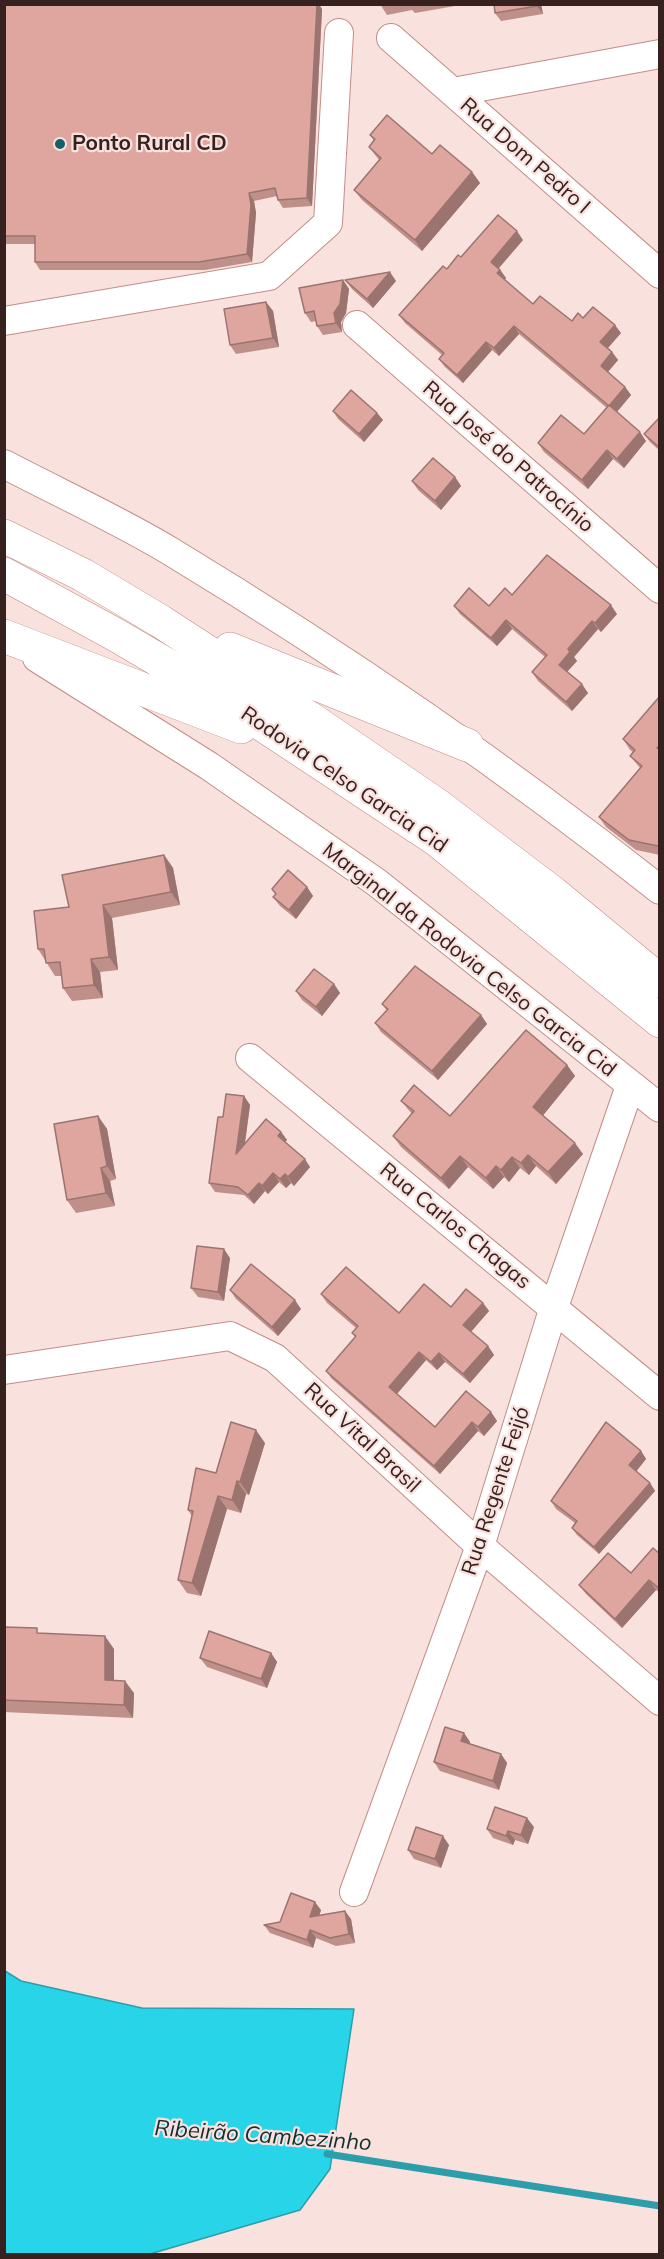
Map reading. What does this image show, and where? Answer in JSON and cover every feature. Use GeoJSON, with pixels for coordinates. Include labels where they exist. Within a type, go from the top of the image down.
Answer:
{"type":"FeatureCollection","features":[{"type":"Feature","properties":{"kind":"highway","name":"Rodovia Celso Garcia Cid"},"geometry":{"type":"LineString","coordinates":[[4,536],[83,575],[160,621],[437,805],[553,893],[660,981]]}},
{"type":"Feature","properties":{"kind":"highway","name":"Rodovia Celso Garcia Cid"},"geometry":{"type":"LineString","coordinates":[[4,574],[136,646],[304,752],[436,840],[660,1021]]}},
{"type":"Feature","properties":{"kind":"highway"},"geometry":{"type":"LineString","coordinates":[[160,621],[467,745]]}},
{"type":"Feature","properties":{"kind":"highway"},"geometry":{"type":"LineString","coordinates":[[4,637],[304,752]]}},
{"type":"Feature","properties":{"kind":"street"},"geometry":{"type":"LineString","coordinates":[[4,321],[269,276],[328,223],[339,33]]}},
{"type":"Feature","properties":{"kind":"street","name":"Rua Dom Pedro I"},"geometry":{"type":"LineString","coordinates":[[391,38],[660,274]]}},
{"type":"Feature","properties":{"kind":"street"},"geometry":{"type":"LineString","coordinates":[[453,92],[660,54]]}},
{"type":"Feature","properties":{"kind":"street","name":"Rua José do Patrocínio"},"geometry":{"type":"LineString","coordinates":[[357,325],[660,589]]}},
{"type":"Feature","properties":{"kind":"street"},"geometry":{"type":"LineString","coordinates":[[4,464],[168,549],[391,692],[467,745],[660,890]]}},
{"type":"Feature","properties":{"kind":"street","name":"Marginal da Rodovia Celso Garcia Cid"},"geometry":{"type":"LineString","coordinates":[[4,637],[209,766],[376,882],[660,1108]]}},
{"type":"Feature","properties":{"kind":"street","name":"Rua Carlos Chagas"},"geometry":{"type":"LineString","coordinates":[[250,1058],[660,1396]]}},
{"type":"Feature","properties":{"kind":"street","name":"Rua Regente Feijó"},"geometry":{"type":"LineString","coordinates":[[354,1892],[480,1546],[554,1307],[630,1086]]}},
{"type":"Feature","properties":{"kind":"street","name":"Rua Vital Brasil"},"geometry":{"type":"LineString","coordinates":[[4,1370],[230,1335],[275,1358],[480,1546],[660,1701]]}},
{"type":"Feature","properties":{"kind":"water"},"geometry":{"type":"Polygon","coordinates":[[[5,1971],[21,1981],[142,2008],[354,2009],[330,2169],[300,2210],[150,2254],[5,2254],[5,1971]]]}},
{"type":"Feature","properties":{"kind":"building"},"geometry":{"type":"Polygon","coordinates":[[[4,4],[317,4],[307,198],[278,200],[275,188],[249,193],[251,205],[247,254],[199,262],[35,262],[35,236],[4,236],[4,4]]]}},
{"type":"Feature","properties":{"kind":"building"},"geometry":{"type":"Polygon","coordinates":[[[494,4],[537,4],[537,6],[495,13],[494,4]]]}},
{"type":"Feature","properties":{"kind":"building"},"geometry":{"type":"Polygon","coordinates":[[[387,115],[432,154],[440,145],[472,172],[415,240],[354,190],[381,158],[369,147],[375,139],[370,135],[387,115]]]}},
{"type":"Feature","properties":{"kind":"building"},"geometry":{"type":"Polygon","coordinates":[[[498,215],[517,231],[491,262],[500,270],[497,273],[533,304],[540,296],[572,321],[578,313],[583,318],[593,307],[615,325],[600,342],[612,352],[601,366],[625,387],[609,406],[514,326],[494,348],[486,342],[457,375],[439,359],[444,353],[399,315],[443,266],[447,269],[458,255],[461,257],[498,215]]]}},
{"type":"Feature","properties":{"kind":"building"},"geometry":{"type":"Polygon","coordinates":[[[390,272],[367,299],[345,280],[390,272]]]}},
{"type":"Feature","properties":{"kind":"building"},"geometry":{"type":"Polygon","coordinates":[[[343,280],[340,304],[334,313],[336,323],[317,326],[314,311],[305,313],[299,288],[343,280]]]}},
{"type":"Feature","properties":{"kind":"building"},"geometry":{"type":"Polygon","coordinates":[[[266,302],[273,338],[230,345],[224,309],[266,302]]]}},
{"type":"Feature","properties":{"kind":"building"},"geometry":{"type":"Polygon","coordinates":[[[351,390],[377,413],[359,434],[333,411],[351,390]]]}},
{"type":"Feature","properties":{"kind":"building"},"geometry":{"type":"Polygon","coordinates":[[[609,405],[640,432],[617,459],[607,450],[582,480],[538,443],[561,415],[584,434],[609,405]]]}},
{"type":"Feature","properties":{"kind":"building"},"geometry":{"type":"Polygon","coordinates":[[[660,417],[660,448],[644,434],[660,417]]]}},
{"type":"Feature","properties":{"kind":"building"},"geometry":{"type":"Polygon","coordinates":[[[433,458],[455,477],[435,501],[412,481],[433,458]]]}},
{"type":"Feature","properties":{"kind":"building"},"geometry":{"type":"Polygon","coordinates":[[[547,555],[611,605],[595,623],[592,621],[568,649],[570,652],[559,665],[582,684],[566,702],[532,672],[547,655],[506,620],[491,638],[454,606],[469,588],[489,606],[505,588],[512,595],[547,555]]]}},
{"type":"Feature","properties":{"kind":"building"},"geometry":{"type":"Polygon","coordinates":[[[660,696],[660,745],[657,748],[660,749],[660,841],[658,846],[629,840],[599,817],[642,766],[630,756],[635,750],[623,739],[660,696]]]}},
{"type":"Feature","properties":{"kind":"building"},"geometry":{"type":"Polygon","coordinates":[[[164,855],[171,892],[103,905],[109,957],[91,959],[94,985],[63,988],[60,962],[46,963],[44,949],[38,949],[34,911],[69,907],[62,875],[164,855]]]}},
{"type":"Feature","properties":{"kind":"building"},"geometry":{"type":"Polygon","coordinates":[[[288,870],[307,887],[289,910],[273,897],[276,894],[272,889],[288,870]]]}},
{"type":"Feature","properties":{"kind":"building"},"geometry":{"type":"Polygon","coordinates":[[[415,966],[481,1015],[432,1071],[375,1023],[388,1009],[382,1004],[415,966]]]}},
{"type":"Feature","properties":{"kind":"building"},"geometry":{"type":"Polygon","coordinates":[[[314,969],[334,984],[316,1007],[296,991],[314,969]]]}},
{"type":"Feature","properties":{"kind":"building"},"geometry":{"type":"Polygon","coordinates":[[[526,1030],[567,1065],[533,1107],[575,1143],[548,1172],[528,1155],[521,1163],[512,1157],[501,1170],[496,1166],[486,1178],[460,1156],[441,1178],[393,1136],[414,1111],[401,1101],[414,1085],[450,1116],[526,1030]]]}},
{"type":"Feature","properties":{"kind":"building"},"geometry":{"type":"Polygon","coordinates":[[[226,1094],[244,1096],[236,1154],[266,1119],[281,1132],[278,1136],[305,1159],[288,1177],[285,1174],[280,1179],[273,1173],[262,1186],[259,1183],[248,1195],[238,1187],[209,1183],[218,1117],[223,1117],[226,1094]]]}},
{"type":"Feature","properties":{"kind":"building"},"geometry":{"type":"Polygon","coordinates":[[[98,1116],[107,1166],[101,1168],[106,1193],[67,1200],[54,1124],[98,1116]]]}},
{"type":"Feature","properties":{"kind":"building"},"geometry":{"type":"Polygon","coordinates":[[[197,1246],[224,1249],[218,1292],[191,1288],[197,1246]]]}},
{"type":"Feature","properties":{"kind":"building"},"geometry":{"type":"Polygon","coordinates":[[[251,1264],[295,1300],[272,1327],[230,1290],[251,1264]]]}},
{"type":"Feature","properties":{"kind":"building"},"geometry":{"type":"Polygon","coordinates":[[[346,1267],[399,1313],[424,1284],[451,1307],[466,1289],[483,1303],[463,1325],[488,1346],[463,1374],[439,1353],[431,1362],[419,1352],[389,1387],[435,1427],[466,1391],[491,1412],[478,1427],[472,1422],[434,1466],[326,1371],[356,1336],[352,1333],[358,1326],[321,1294],[346,1267]]]}},
{"type":"Feature","properties":{"kind":"building"},"geometry":{"type":"Polygon","coordinates":[[[231,1422],[256,1430],[240,1482],[237,1481],[232,1500],[218,1496],[192,1583],[178,1580],[193,1511],[188,1510],[196,1468],[216,1473],[231,1422]]]}},
{"type":"Feature","properties":{"kind":"building"},"geometry":{"type":"Polygon","coordinates":[[[606,1422],[641,1451],[629,1465],[650,1483],[594,1547],[572,1528],[577,1521],[551,1501],[606,1422]]]}},
{"type":"Feature","properties":{"kind":"building"},"geometry":{"type":"Polygon","coordinates":[[[653,1548],[660,1554],[660,1589],[649,1580],[615,1619],[579,1585],[608,1553],[631,1573],[653,1548]]]}},
{"type":"Feature","properties":{"kind":"building"},"geometry":{"type":"Polygon","coordinates":[[[4,1627],[37,1628],[37,1633],[105,1636],[105,1680],[125,1681],[124,1705],[4,1700],[4,1627]]]}},
{"type":"Feature","properties":{"kind":"building"},"geometry":{"type":"Polygon","coordinates":[[[209,1631],[271,1653],[261,1679],[200,1658],[209,1631]]]}},
{"type":"Feature","properties":{"kind":"building"},"geometry":{"type":"Polygon","coordinates":[[[445,1727],[464,1733],[461,1741],[501,1754],[493,1781],[434,1762],[445,1727]]]}},
{"type":"Feature","properties":{"kind":"building"},"geometry":{"type":"Polygon","coordinates":[[[495,1807],[527,1818],[521,1835],[508,1831],[506,1836],[487,1829],[495,1807]]]}},
{"type":"Feature","properties":{"kind":"building"},"geometry":{"type":"Polygon","coordinates":[[[416,1827],[443,1836],[435,1859],[408,1850],[416,1827]]]}},
{"type":"Feature","properties":{"kind":"building"},"geometry":{"type":"Polygon","coordinates":[[[291,1893],[315,1902],[310,1917],[345,1911],[349,1934],[330,1938],[310,1930],[307,1940],[264,1925],[280,1922],[291,1893]]]}},
{"type":"Feature","properties":{"kind":"waterway","name":"Ribeirão Cambezinho"},"geometry":{"type":"LineString","coordinates":[[327,2154],[660,2206]]}},
{"type":"Feature","properties":{"kind":"place","name":"Ponto Rural CD"},"geometry":{"type":"Point","coordinates":[60,144]}}]}
